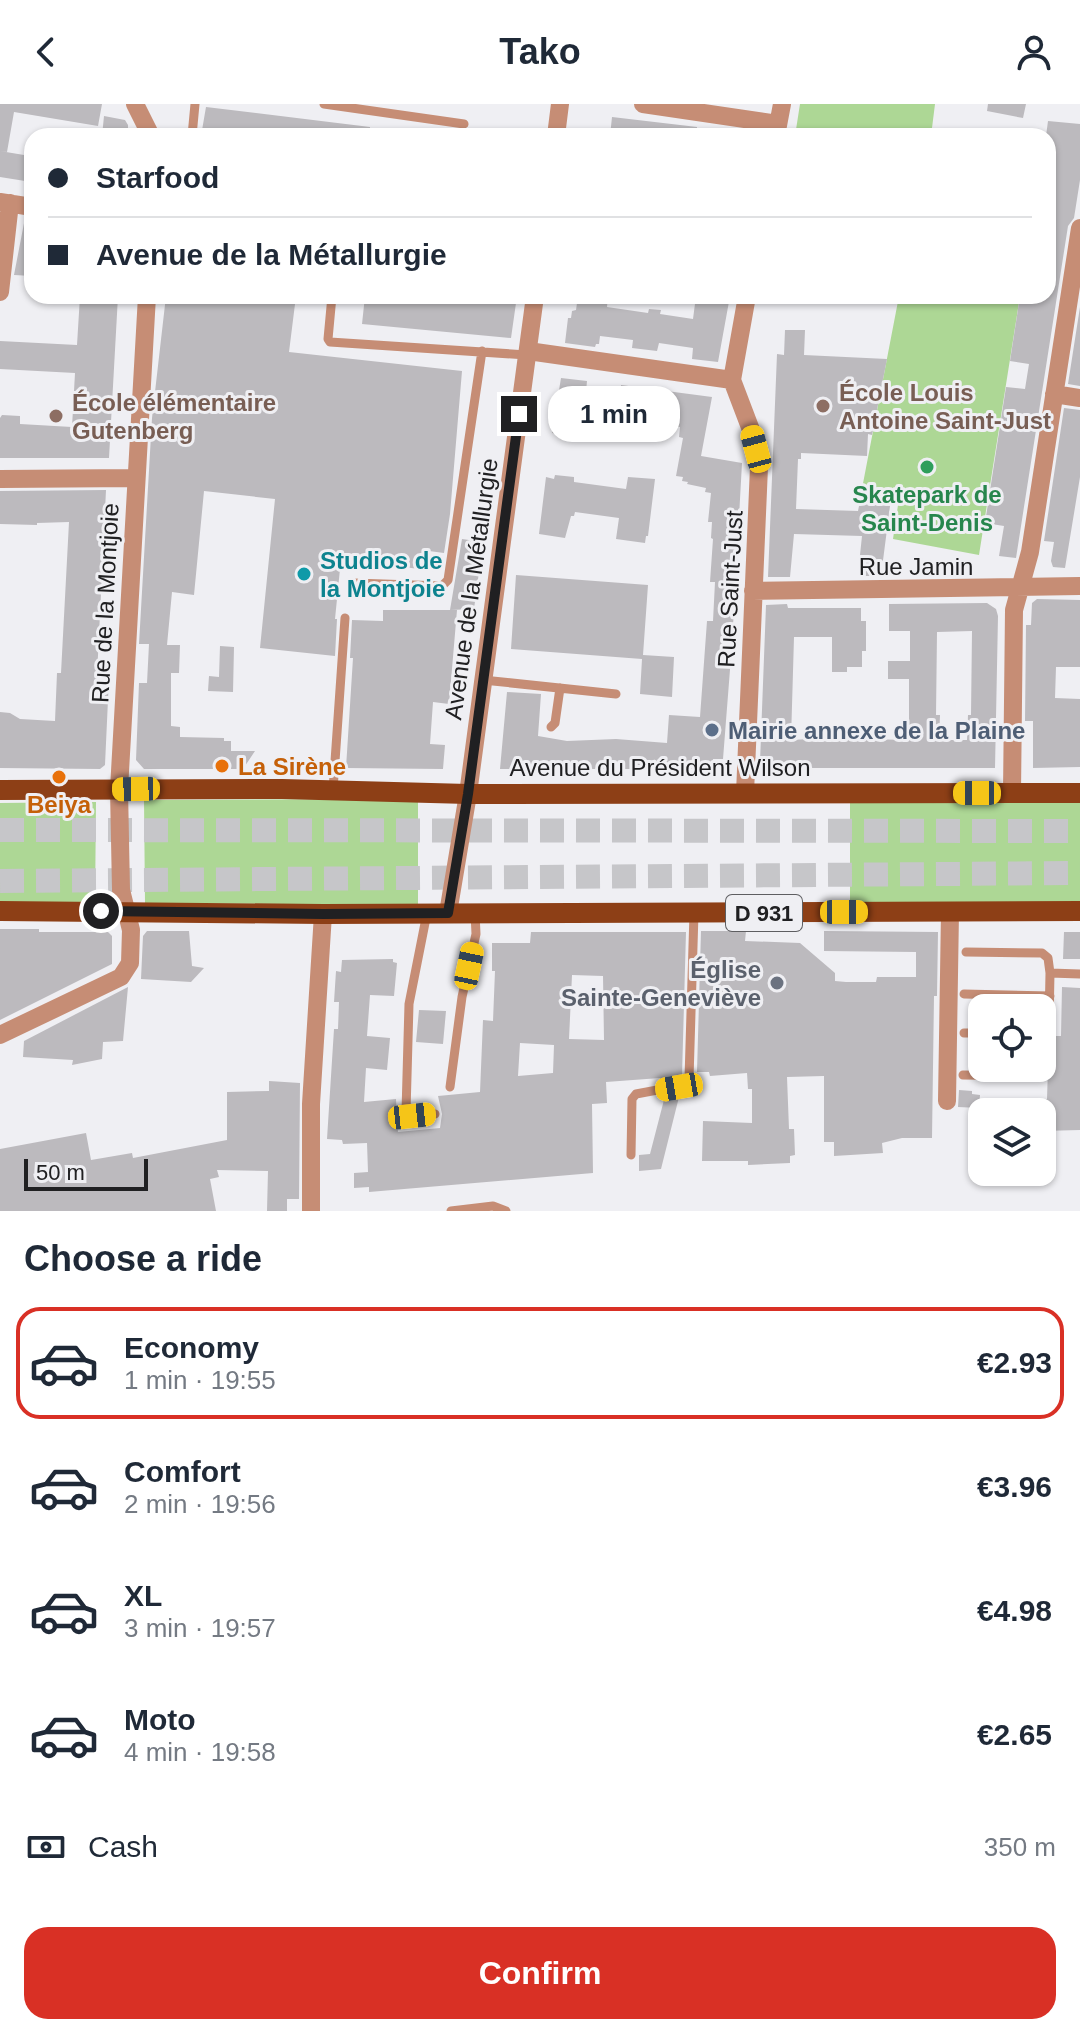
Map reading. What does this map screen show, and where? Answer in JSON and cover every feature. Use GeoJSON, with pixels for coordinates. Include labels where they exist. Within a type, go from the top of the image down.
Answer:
{"type":"FeatureCollection","features":[{"type":"Feature","properties":{"kind":"main road","name":"Avenue du Président Wilson"},"geometry":{"type":"LineString","coordinates":[[0,790],[333,790],[468,794],[1080,793]]}},
{"type":"Feature","properties":{"kind":"main road","name":"D 931"},"geometry":{"type":"LineString","coordinates":[[0,911],[323,914],[1080,911]]}},
{"type":"Feature","properties":{"kind":"street"},"geometry":{"type":"LineString","coordinates":[[135,104],[147,128]]}},
{"type":"Feature","properties":{"kind":"street"},"geometry":{"type":"LineString","coordinates":[[557,128],[560,104]]}},
{"type":"Feature","properties":{"kind":"street"},"geometry":{"type":"LineString","coordinates":[[643,104],[767,128]]}},
{"type":"Feature","properties":{"kind":"street"},"geometry":{"type":"LineString","coordinates":[[777,128],[782,104]]}},
{"type":"Feature","properties":{"kind":"street"},"geometry":{"type":"LineString","coordinates":[[0,292],[5,203]]}},
{"type":"Feature","properties":{"kind":"street"},"geometry":{"type":"LineString","coordinates":[[1012,793],[1014,610],[1030,552],[1080,228]]}},
{"type":"Feature","properties":{"kind":"street","name":"Rue de la Montjoie"},"geometry":{"type":"LineString","coordinates":[[0,1035],[121,977],[130,963],[131,930],[124,913],[121,890],[119,789],[147,304]]}},
{"type":"Feature","properties":{"kind":"street","name":"Avenue de la Métallurgie"},"geometry":{"type":"LineString","coordinates":[[448,913],[468,794],[534,304]]}},
{"type":"Feature","properties":{"kind":"street"},"geometry":{"type":"LineString","coordinates":[[527,353],[732,380],[746,304]]}},
{"type":"Feature","properties":{"kind":"street","name":"Rue Saint-Just"},"geometry":{"type":"LineString","coordinates":[[732,380],[751,430],[759,467],[745,793]]}},
{"type":"Feature","properties":{"kind":"street"},"geometry":{"type":"LineString","coordinates":[[1054,394],[1080,398]]}},
{"type":"Feature","properties":{"kind":"street"},"geometry":{"type":"LineString","coordinates":[[0,479],[136,478]]}},
{"type":"Feature","properties":{"kind":"street","name":"Rue Jamin"},"geometry":{"type":"LineString","coordinates":[[753,591],[1080,586]]}},
{"type":"Feature","properties":{"kind":"street"},"geometry":{"type":"LineString","coordinates":[[947,1101],[950,912]]}},
{"type":"Feature","properties":{"kind":"street"},"geometry":{"type":"LineString","coordinates":[[311,1211],[311,1104],[323,914]]}},
{"type":"Feature","properties":{"kind":"lane"},"geometry":{"type":"LineString","coordinates":[[193,128],[195,104]]}},
{"type":"Feature","properties":{"kind":"lane"},"geometry":{"type":"LineString","coordinates":[[324,104],[399,109],[464,124]]}},
{"type":"Feature","properties":{"kind":"lane"},"geometry":{"type":"LineString","coordinates":[[331,304],[330,342],[527,353]]}},
{"type":"Feature","properties":{"kind":"lane"},"geometry":{"type":"LineString","coordinates":[[354,583],[442,586],[448,580],[482,351]]}},
{"type":"Feature","properties":{"kind":"lane"},"geometry":{"type":"LineString","coordinates":[[333,790],[345,618]]}},
{"type":"Feature","properties":{"kind":"lane"},"geometry":{"type":"LineString","coordinates":[[483,680],[616,694]]}},
{"type":"Feature","properties":{"kind":"lane"},"geometry":{"type":"LineString","coordinates":[[551,727],[555,723],[560,688]]}},
{"type":"Feature","properties":{"kind":"lane"},"geometry":{"type":"LineString","coordinates":[[427,913],[409,1004],[406,1112],[412,1116],[435,1114]]}},
{"type":"Feature","properties":{"kind":"lane"},"geometry":{"type":"LineString","coordinates":[[450,1087],[462,997],[476,934],[475,913]]}},
{"type":"Feature","properties":{"kind":"lane"},"geometry":{"type":"LineString","coordinates":[[631,1155],[632,1099],[636,1094],[684,1085],[689,1079],[694,913]]}},
{"type":"Feature","properties":{"kind":"lane"},"geometry":{"type":"LineString","coordinates":[[966,952],[1042,953],[1048,958],[1050,994]]}},
{"type":"Feature","properties":{"kind":"lane"},"geometry":{"type":"LineString","coordinates":[[1050,973],[1080,974]]}},
{"type":"Feature","properties":{"kind":"lane"},"geometry":{"type":"LineString","coordinates":[[964,994],[968,994]]}},
{"type":"Feature","properties":{"kind":"lane"},"geometry":{"type":"LineString","coordinates":[[963,1075],[968,1075]]}},
{"type":"Feature","properties":{"kind":"lane"},"geometry":{"type":"LineString","coordinates":[[451,1211],[493,1206],[506,1211]]}},
{"type":"Feature","properties":{"kind":"green space"},"geometry":{"type":"Polygon","coordinates":[[[800,104],[935,104],[932,128],[796,128],[800,104]]]}},
{"type":"Feature","properties":{"kind":"green space"},"geometry":{"type":"Polygon","coordinates":[[[897,304],[1019,304],[979,555],[893,539],[898,505],[860,499],[897,304]]]}},
{"type":"Feature","properties":{"kind":"green space"},"geometry":{"type":"Polygon","coordinates":[[[418,799],[418,905],[145,903],[144,800],[418,799]]]}},
{"type":"Feature","properties":{"kind":"green space"},"geometry":{"type":"Polygon","coordinates":[[[96,802],[95,906],[0,905],[0,803],[96,802]]]}},
{"type":"Feature","properties":{"kind":"green space"},"geometry":{"type":"Polygon","coordinates":[[[850,802],[1080,802],[1080,904],[850,904],[850,802]]]}},
{"type":"Feature","properties":{"kind":"building"},"geometry":{"type":"Polygon","coordinates":[[[0,104],[102,104],[98,126],[14,112],[7,152],[0,151],[0,104]]]}},
{"type":"Feature","properties":{"kind":"building"},"geometry":{"type":"Polygon","coordinates":[[[988,104],[1026,104],[1023,118],[987,111],[988,104]]]}},
{"type":"Feature","properties":{"kind":"building"},"geometry":{"type":"Polygon","coordinates":[[[206,107],[370,127],[370,128],[202,128],[206,107]]]}},
{"type":"Feature","properties":{"kind":"building"},"geometry":{"type":"Polygon","coordinates":[[[104,116],[125,120],[128,125],[128,128],[103,128],[104,116]]]}},
{"type":"Feature","properties":{"kind":"building"},"geometry":{"type":"Polygon","coordinates":[[[612,117],[697,127],[697,128],[611,128],[612,117]]]}},
{"type":"Feature","properties":{"kind":"building"},"geometry":{"type":"Polygon","coordinates":[[[1048,121],[1080,124],[1080,180],[1074,218],[1068,226],[1056,303],[1056,128],[1047,128],[1048,121]]]}},
{"type":"Feature","properties":{"kind":"building"},"geometry":{"type":"Polygon","coordinates":[[[0,151],[24,155],[24,181],[0,177],[0,151]]]}},
{"type":"Feature","properties":{"kind":"building"},"geometry":{"type":"Polygon","coordinates":[[[24,223],[24,276],[14,275],[24,223]]]}},
{"type":"Feature","properties":{"kind":"building"},"geometry":{"type":"Polygon","coordinates":[[[80,304],[118,304],[109,458],[0,458],[2,415],[20,416],[20,424],[72,427],[75,373],[0,369],[0,341],[77,345],[80,304]]]}},
{"type":"Feature","properties":{"kind":"building"},"geometry":{"type":"Polygon","coordinates":[[[165,304],[295,304],[289,352],[462,371],[444,553],[429,551],[427,570],[341,559],[335,656],[260,648],[275,499],[204,491],[194,595],[172,592],[167,645],[180,645],[179,673],[171,673],[171,726],[180,727],[180,737],[224,738],[224,741],[231,741],[231,751],[255,751],[243,769],[144,769],[136,760],[139,683],[147,683],[149,644],[139,644],[152,418],[165,304]]]}},
{"type":"Feature","properties":{"kind":"building"},"geometry":{"type":"Polygon","coordinates":[[[364,304],[516,304],[511,338],[362,324],[364,304]]]}},
{"type":"Feature","properties":{"kind":"building"},"geometry":{"type":"Polygon","coordinates":[[[577,304],[607,304],[607,307],[648,313],[649,309],[661,310],[660,314],[693,319],[695,304],[729,304],[718,362],[692,359],[693,348],[659,343],[657,351],[632,348],[633,340],[600,336],[599,344],[595,347],[565,343],[568,318],[576,310],[577,304]]]}},
{"type":"Feature","properties":{"kind":"building"},"geometry":{"type":"Polygon","coordinates":[[[1019,304],[1056,304],[1016,558],[999,556],[1004,526],[985,523],[1006,387],[1025,389],[1029,364],[1010,361],[1019,304]]]}},
{"type":"Feature","properties":{"kind":"building"},"geometry":{"type":"Polygon","coordinates":[[[1080,307],[1080,386],[1068,384],[1080,307]]]}},
{"type":"Feature","properties":{"kind":"building"},"geometry":{"type":"Polygon","coordinates":[[[785,330],[805,330],[804,355],[887,359],[872,435],[868,434],[867,456],[801,453],[801,459],[798,459],[796,509],[858,511],[860,501],[890,506],[881,576],[858,574],[862,536],[794,534],[790,577],[768,577],[777,354],[784,355],[785,330]]]}},
{"type":"Feature","properties":{"kind":"building"},"geometry":{"type":"Polygon","coordinates":[[[561,378],[587,381],[586,392],[621,397],[621,385],[712,397],[701,456],[742,463],[723,759],[713,759],[712,769],[500,769],[507,692],[541,694],[538,736],[567,741],[616,739],[667,743],[669,715],[700,717],[707,621],[713,621],[715,582],[710,582],[713,539],[712,522],[708,522],[711,493],[676,476],[683,438],[679,437],[680,427],[652,424],[651,431],[629,431],[614,429],[614,425],[582,421],[580,434],[573,433],[572,440],[560,439],[560,434],[552,433],[561,378]]]}},
{"type":"Feature","properties":{"kind":"building"},"geometry":{"type":"Polygon","coordinates":[[[1064,408],[1080,410],[1080,477],[1065,568],[1053,567],[1054,542],[1044,541],[1064,408]]]}},
{"type":"Feature","properties":{"kind":"building"},"geometry":{"type":"Polygon","coordinates":[[[555,475],[574,477],[574,482],[626,489],[628,477],[655,479],[645,543],[616,539],[619,518],[575,512],[565,538],[539,534],[546,477],[554,479],[555,475]]]}},
{"type":"Feature","properties":{"kind":"building"},"geometry":{"type":"Polygon","coordinates":[[[106,490],[97,676],[109,678],[105,765],[100,769],[0,768],[0,712],[20,719],[55,721],[57,673],[61,673],[69,522],[0,524],[0,491],[106,490]]]}},
{"type":"Feature","properties":{"kind":"building"},"geometry":{"type":"Polygon","coordinates":[[[462,539],[483,542],[474,609],[450,610],[462,539]]]}},
{"type":"Feature","properties":{"kind":"building"},"geometry":{"type":"Polygon","coordinates":[[[516,575],[648,585],[643,655],[674,657],[672,697],[640,694],[642,659],[511,649],[516,575]]]}},
{"type":"Feature","properties":{"kind":"building"},"geometry":{"type":"Polygon","coordinates":[[[1037,599],[1080,600],[1080,667],[1056,667],[1055,698],[1080,699],[1080,767],[1033,768],[1033,721],[1025,721],[1026,625],[1031,625],[1032,603],[1037,599]]]}},
{"type":"Feature","properties":{"kind":"building"},"geometry":{"type":"Polygon","coordinates":[[[987,603],[996,609],[995,768],[766,768],[760,762],[766,605],[861,608],[861,621],[866,621],[866,651],[862,651],[862,667],[847,667],[847,672],[832,672],[832,637],[794,637],[791,740],[865,736],[865,739],[909,740],[909,679],[888,679],[888,661],[910,661],[910,631],[889,631],[889,604],[987,603]],[[972,631],[937,632],[936,715],[940,715],[939,740],[967,740],[968,715],[971,715],[972,631]]]}},
{"type":"Feature","properties":{"kind":"building"},"geometry":{"type":"Polygon","coordinates":[[[383,610],[457,610],[449,704],[433,702],[430,744],[445,745],[443,769],[346,768],[353,658],[350,658],[352,620],[383,621],[383,610]]]}},
{"type":"Feature","properties":{"kind":"building"},"geometry":{"type":"Polygon","coordinates":[[[220,646],[234,647],[233,692],[208,691],[209,676],[219,677],[220,646]]]}},
{"type":"Feature","properties":{"kind":"building"},"geometry":{"type":"Polygon","coordinates":[[[0,929],[108,932],[112,936],[112,964],[0,1020],[0,929]]]}},
{"type":"Feature","properties":{"kind":"building"},"geometry":{"type":"Polygon","coordinates":[[[147,931],[189,931],[192,966],[204,968],[191,982],[141,979],[143,936],[147,931]]]}},
{"type":"Feature","properties":{"kind":"building"},"geometry":{"type":"Polygon","coordinates":[[[701,931],[746,931],[745,941],[800,943],[835,973],[835,981],[846,982],[876,982],[877,977],[916,977],[916,952],[824,951],[824,931],[938,932],[932,1138],[902,1138],[882,1143],[883,1153],[834,1156],[834,1142],[824,1142],[824,1076],[787,1077],[789,1129],[794,1129],[795,1155],[790,1156],[790,1163],[748,1165],[748,1161],[702,1161],[703,1121],[752,1123],[752,1089],[748,1089],[747,1073],[710,1076],[709,1072],[697,1072],[701,931]]]}},
{"type":"Feature","properties":{"kind":"building"},"geometry":{"type":"Polygon","coordinates":[[[531,932],[686,932],[682,1076],[660,1081],[660,1078],[606,1082],[607,1103],[592,1104],[593,1173],[369,1192],[369,1187],[354,1188],[354,1173],[368,1172],[367,1143],[343,1144],[342,1140],[327,1139],[334,1029],[338,1029],[339,1002],[334,1002],[336,971],[341,972],[342,960],[393,959],[397,963],[394,996],[370,995],[367,1036],[390,1038],[387,1070],[366,1068],[364,1102],[396,1099],[398,1132],[440,1128],[442,1114],[438,1096],[480,1092],[483,1020],[493,1021],[495,971],[492,971],[492,943],[530,943],[531,932]],[[572,975],[569,1039],[604,1040],[603,976],[572,975]],[[520,1043],[518,1076],[553,1073],[554,1045],[520,1043]]]}},
{"type":"Feature","properties":{"kind":"building"},"geometry":{"type":"Polygon","coordinates":[[[1064,932],[1080,932],[1080,959],[1063,959],[1064,932]]]}},
{"type":"Feature","properties":{"kind":"building"},"geometry":{"type":"Polygon","coordinates":[[[128,987],[123,1041],[103,1042],[102,1059],[72,1065],[73,1060],[23,1057],[24,1041],[128,987]]]}},
{"type":"Feature","properties":{"kind":"building"},"geometry":{"type":"Polygon","coordinates":[[[1062,987],[1080,988],[1080,1130],[1056,1131],[1056,1098],[1047,1098],[1048,1082],[1056,1082],[1056,1036],[1061,1036],[1062,987]]]}},
{"type":"Feature","properties":{"kind":"building"},"geometry":{"type":"Polygon","coordinates":[[[419,1010],[446,1011],[443,1044],[416,1042],[419,1010]]]}},
{"type":"Feature","properties":{"kind":"building"},"geometry":{"type":"Polygon","coordinates":[[[269,1081],[300,1083],[299,1199],[287,1199],[287,1211],[267,1211],[268,1171],[217,1170],[219,1177],[210,1179],[216,1211],[0,1211],[0,1149],[86,1133],[91,1160],[132,1153],[133,1158],[227,1140],[227,1092],[269,1091],[269,1081]]]}},
{"type":"Feature","properties":{"kind":"building"},"geometry":{"type":"Polygon","coordinates":[[[959,1090],[980,1095],[980,1098],[968,1098],[968,1107],[958,1107],[959,1090]]]}},
{"type":"Feature","properties":{"kind":"building"},"geometry":{"type":"Polygon","coordinates":[[[680,1093],[661,1169],[639,1171],[639,1155],[650,1154],[665,1096],[680,1093]]]}},
{"type":"Feature","properties":{"kind":"tunnel"},"geometry":{"type":"LineString","coordinates":[[0,830],[1080,831]]}},
{"type":"Feature","properties":{"kind":"tunnel"},"geometry":{"type":"LineString","coordinates":[[0,881],[1080,873]]}},
{"type":"Feature","properties":{"kind":"place","name":"École Louis Antoine Saint-Just"},"geometry":{"type":"Point","coordinates":[823,406]}},
{"type":"Feature","properties":{"kind":"place","name":"École élémentaire Gutenberg"},"geometry":{"type":"Point","coordinates":[56,416]}},
{"type":"Feature","properties":{"kind":"place","name":"Skatepark de Saint-Denis"},"geometry":{"type":"Point","coordinates":[927,467]}},
{"type":"Feature","properties":{"kind":"place","name":"Studios de la Montjoie"},"geometry":{"type":"Point","coordinates":[304,574]}},
{"type":"Feature","properties":{"kind":"place","name":"Mairie annexe de la Plaine"},"geometry":{"type":"Point","coordinates":[712,730]}},
{"type":"Feature","properties":{"kind":"place","name":"La Sirène"},"geometry":{"type":"Point","coordinates":[222,766]}},
{"type":"Feature","properties":{"kind":"place","name":"Beiya"},"geometry":{"type":"Point","coordinates":[59,777]}},
{"type":"Feature","properties":{"kind":"place","name":"Église Sainte-Geneviève"},"geometry":{"type":"Point","coordinates":[777,983]}},
{"type":"Feature","properties":{"kind":"route"},"geometry":{"type":"LineString","coordinates":[[101,911],[448,913],[468,794],[519,414]]}}]}
